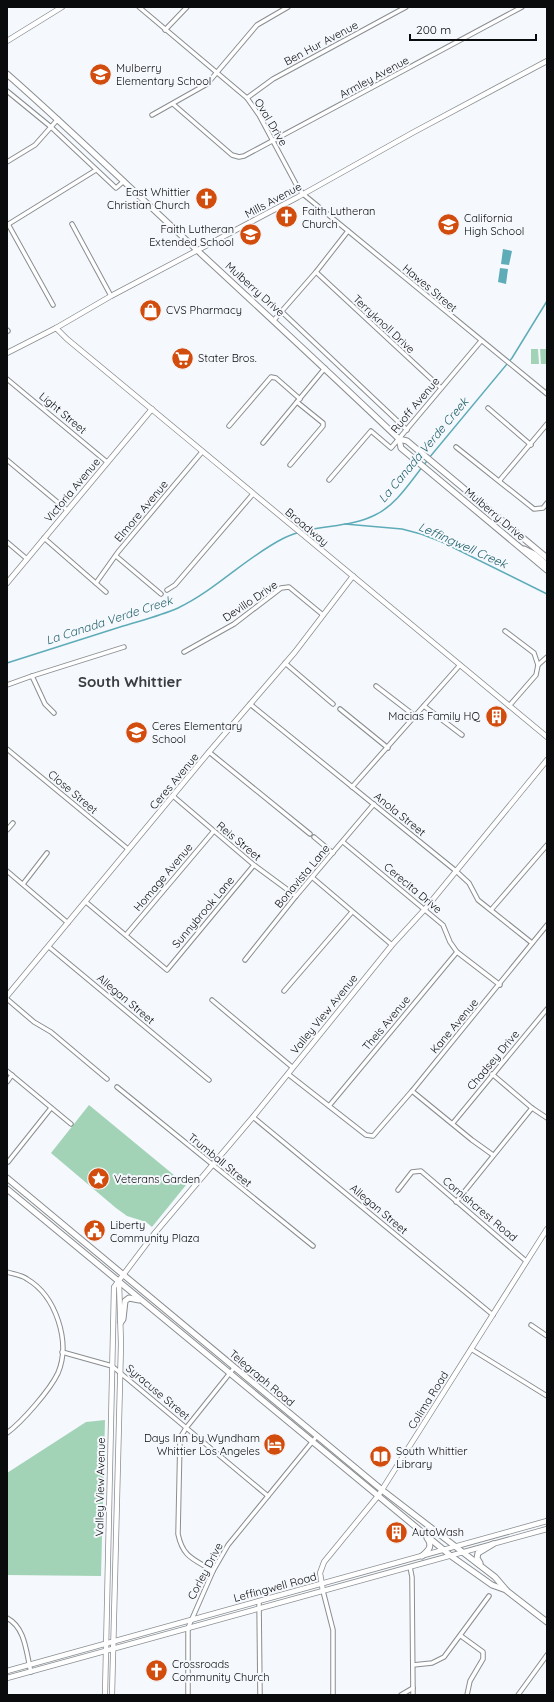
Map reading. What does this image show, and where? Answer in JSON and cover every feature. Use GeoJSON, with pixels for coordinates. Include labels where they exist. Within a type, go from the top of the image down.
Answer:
{"type":"FeatureCollection","features":[{"type":"Feature","properties":{"kind":"main road"},"geometry":{"type":"LineString","coordinates":[[7,41],[62,7]]}},
{"type":"Feature","properties":{"kind":"main road","name":"Mills Avenue"},"geometry":{"type":"LineString","coordinates":[[7,353],[303,194],[547,60]]}},
{"type":"Feature","properties":{"kind":"main road","name":"Mulberry Drive"},"geometry":{"type":"LineString","coordinates":[[7,74],[58,119],[197,250],[274,320],[399,439],[407,441],[547,558]]}},
{"type":"Feature","properties":{"kind":"main road","name":"Broadway"},"geometry":{"type":"LineString","coordinates":[[56,328],[67,339],[304,537],[547,737]]}},
{"type":"Feature","properties":{"kind":"main road","name":"Victoria Avenue"},"geometry":{"type":"LineString","coordinates":[[7,583],[152,409]]}},
{"type":"Feature","properties":{"kind":"main road","name":"Mulberry Drive"},"geometry":{"type":"LineString","coordinates":[[399,439],[401,448],[547,570]]}},
{"type":"Feature","properties":{"kind":"main road"},"geometry":{"type":"LineString","coordinates":[[519,547],[530,551],[547,565]]}},
{"type":"Feature","properties":{"kind":"main road","name":"Ceres Avenue"},"geometry":{"type":"LineString","coordinates":[[7,998],[209,752],[285,663],[353,576]]}},
{"type":"Feature","properties":{"kind":"main road","name":"Valley View Avenue"},"geometry":{"type":"LineString","coordinates":[[105,1695],[114,1287],[119,1282],[123,1273],[212,1164],[253,1117],[392,945],[425,909],[547,760]]}},
{"type":"Feature","properties":{"kind":"main road","name":"Telegraph Road"},"geometry":{"type":"LineString","coordinates":[[7,1178],[382,1490],[491,1573],[507,1591],[547,1622]]}},
{"type":"Feature","properties":{"kind":"main road","name":"Telegraph Road"},"geometry":{"type":"LineString","coordinates":[[7,1190],[451,1556],[492,1584],[507,1591]]}},
{"type":"Feature","properties":{"kind":"main road","name":"Colima Road"},"geometry":{"type":"LineString","coordinates":[[323,1591],[320,1573],[324,1562],[378,1496],[547,1229]]}},
{"type":"Feature","properties":{"kind":"main road","name":"Valley View Avenue"},"geometry":{"type":"LineString","coordinates":[[112,1695],[121,1322],[119,1282]]}},
{"type":"Feature","properties":{"kind":"main road"},"geometry":{"type":"LineString","coordinates":[[121,1322],[124,1319],[124,1303],[126,1299],[131,1298],[143,1302]]}},
{"type":"Feature","properties":{"kind":"main road","name":"Leffingwell Road"},"geometry":{"type":"LineString","coordinates":[[7,1671],[547,1521]]}},
{"type":"Feature","properties":{"kind":"main road","name":"Leffingwell Road"},"geometry":{"type":"LineString","coordinates":[[7,1678],[547,1529]]}},
{"type":"Feature","properties":{"kind":"main road"},"geometry":{"type":"LineString","coordinates":[[419,1530],[431,1544],[428,1551],[422,1556]]}},
{"type":"Feature","properties":{"kind":"main road"},"geometry":{"type":"LineString","coordinates":[[491,1573],[477,1558],[480,1550],[493,1544]]}},
{"type":"Feature","properties":{"kind":"street","name":"Oval Drive"},"geometry":{"type":"LineString","coordinates":[[139,7],[247,98],[259,115],[297,186],[303,194]]}},
{"type":"Feature","properties":{"kind":"street"},"geometry":{"type":"LineString","coordinates":[[165,30],[186,7]]}},
{"type":"Feature","properties":{"kind":"street"},"geometry":{"type":"LineString","coordinates":[[152,116],[207,84],[257,25],[288,7]]}},
{"type":"Feature","properties":{"kind":"street","name":"Ben Hur Avenue"},"geometry":{"type":"LineString","coordinates":[[247,98],[273,78],[406,7]]}},
{"type":"Feature","properties":{"kind":"street","name":"Armley Avenue"},"geometry":{"type":"LineString","coordinates":[[173,104],[232,155],[239,157],[244,156],[273,142],[522,7]]}},
{"type":"Feature","properties":{"kind":"street"},"geometry":{"type":"LineString","coordinates":[[7,92],[51,127],[116,188],[124,181]]}},
{"type":"Feature","properties":{"kind":"street"},"geometry":{"type":"LineString","coordinates":[[7,162],[35,145],[58,119]]}},
{"type":"Feature","properties":{"kind":"street"},"geometry":{"type":"LineString","coordinates":[[53,305],[8,225],[96,170]]}},
{"type":"Feature","properties":{"kind":"street","name":"Hawes Street"},"geometry":{"type":"LineString","coordinates":[[303,194],[547,394]]}},
{"type":"Feature","properties":{"kind":"street"},"geometry":{"type":"LineString","coordinates":[[72,224],[111,296]]}},
{"type":"Feature","properties":{"kind":"street"},"geometry":{"type":"LineString","coordinates":[[274,320],[316,272],[348,231]]}},
{"type":"Feature","properties":{"kind":"street","name":"Terryknoll Drive"},"geometry":{"type":"LineString","coordinates":[[316,272],[441,388]]}},
{"type":"Feature","properties":{"kind":"street","name":"Mulberry Drive"},"geometry":{"type":"LineString","coordinates":[[282,312],[407,430]]}},
{"type":"Feature","properties":{"kind":"street","name":"Ruoff Avenue"},"geometry":{"type":"LineString","coordinates":[[329,480],[371,431],[391,448],[481,341]]}},
{"type":"Feature","properties":{"kind":"street"},"geometry":{"type":"LineString","coordinates":[[263,443],[325,368]]}},
{"type":"Feature","properties":{"kind":"street"},"geometry":{"type":"LineString","coordinates":[[229,426],[271,377],[276,378],[323,423],[323,426],[290,465]]}},
{"type":"Feature","properties":{"kind":"street","name":"Light Street"},"geometry":{"type":"LineString","coordinates":[[7,379],[107,462]]}},
{"type":"Feature","properties":{"kind":"street"},"geometry":{"type":"LineString","coordinates":[[488,408],[531,445]]}},
{"type":"Feature","properties":{"kind":"street"},"geometry":{"type":"LineString","coordinates":[[500,480],[531,445],[547,424]]}},
{"type":"Feature","properties":{"kind":"street"},"geometry":{"type":"LineString","coordinates":[[456,447],[500,480],[534,509],[544,508],[547,503]]}},
{"type":"Feature","properties":{"kind":"street","name":"Elmore Avenue"},"geometry":{"type":"LineString","coordinates":[[96,583],[116,556],[202,452]]}},
{"type":"Feature","properties":{"kind":"street"},"geometry":{"type":"LineString","coordinates":[[7,460],[67,510]]}},
{"type":"Feature","properties":{"kind":"street"},"geometry":{"type":"LineString","coordinates":[[167,590],[175,585],[253,494]]}},
{"type":"Feature","properties":{"kind":"street"},"geometry":{"type":"LineString","coordinates":[[44,538],[106,592]]}},
{"type":"Feature","properties":{"kind":"street"},"geometry":{"type":"LineString","coordinates":[[7,542],[27,559]]}},
{"type":"Feature","properties":{"kind":"street"},"geometry":{"type":"LineString","coordinates":[[116,556],[161,594]]}},
{"type":"Feature","properties":{"kind":"street","name":"Devillo Drive"},"geometry":{"type":"LineString","coordinates":[[184,652],[234,624],[281,588],[289,587],[323,615]]}},
{"type":"Feature","properties":{"kind":"street"},"geometry":{"type":"LineString","coordinates":[[505,631],[534,653],[538,665],[536,674],[509,706]]}},
{"type":"Feature","properties":{"kind":"street"},"geometry":{"type":"LineString","coordinates":[[7,685],[124,647]]}},
{"type":"Feature","properties":{"kind":"street"},"geometry":{"type":"LineString","coordinates":[[538,665],[547,657]]}},
{"type":"Feature","properties":{"kind":"street"},"geometry":{"type":"LineString","coordinates":[[285,663],[333,704]]}},
{"type":"Feature","properties":{"kind":"street"},"geometry":{"type":"LineString","coordinates":[[352,788],[460,665]]}},
{"type":"Feature","properties":{"kind":"street"},"geometry":{"type":"LineString","coordinates":[[32,676],[45,704],[54,713]]}},
{"type":"Feature","properties":{"kind":"street"},"geometry":{"type":"LineString","coordinates":[[376,686],[415,716]]}},
{"type":"Feature","properties":{"kind":"street","name":"Anola Street"},"geometry":{"type":"LineString","coordinates":[[250,704],[456,871],[469,883],[478,900],[532,943]]}},
{"type":"Feature","properties":{"kind":"street"},"geometry":{"type":"LineString","coordinates":[[424,706],[462,734]]}},
{"type":"Feature","properties":{"kind":"street"},"geometry":{"type":"LineString","coordinates":[[340,709],[388,748]]}},
{"type":"Feature","properties":{"kind":"street","name":"Close Street"},"geometry":{"type":"LineString","coordinates":[[7,749],[128,850]]}},
{"type":"Feature","properties":{"kind":"street"},"geometry":{"type":"LineString","coordinates":[[209,752],[310,834]]}},
{"type":"Feature","properties":{"kind":"street","name":"Reis Street"},"geometry":{"type":"LineString","coordinates":[[173,796],[254,866],[296,896]]}},
{"type":"Feature","properties":{"kind":"street","name":"Bonavista Lane"},"geometry":{"type":"LineString","coordinates":[[245,960],[296,896],[313,878],[374,804]]}},
{"type":"Feature","properties":{"kind":"street"},"geometry":{"type":"LineString","coordinates":[[7,830],[12,823]]}},
{"type":"Feature","properties":{"kind":"street","name":"Homage Avenue"},"geometry":{"type":"LineString","coordinates":[[126,935],[213,832]]}},
{"type":"Feature","properties":{"kind":"street"},"geometry":{"type":"LineString","coordinates":[[314,837],[333,853]]}},
{"type":"Feature","properties":{"kind":"street","name":"Cerecita Drive"},"geometry":{"type":"LineString","coordinates":[[343,842],[443,925],[450,942],[457,952],[500,985]]}},
{"type":"Feature","properties":{"kind":"street"},"geometry":{"type":"LineString","coordinates":[[491,910],[547,845]]}},
{"type":"Feature","properties":{"kind":"street"},"geometry":{"type":"LineString","coordinates":[[23,884],[47,853]]}},
{"type":"Feature","properties":{"kind":"street","name":"Sunnybrook Lane"},"geometry":{"type":"LineString","coordinates":[[126,935],[167,970],[254,866]]}},
{"type":"Feature","properties":{"kind":"street"},"geometry":{"type":"LineString","coordinates":[[7,871],[68,922]]}},
{"type":"Feature","properties":{"kind":"street"},"geometry":{"type":"LineString","coordinates":[[313,878],[392,945]]}},
{"type":"Feature","properties":{"kind":"street"},"geometry":{"type":"LineString","coordinates":[[86,902],[126,935]]}},
{"type":"Feature","properties":{"kind":"street"},"geometry":{"type":"LineString","coordinates":[[284,991],[352,912]]}},
{"type":"Feature","properties":{"kind":"street","name":"Kane Avenue"},"geometry":{"type":"LineString","coordinates":[[329,1106],[366,1135],[373,1136],[500,985],[547,925]]}},
{"type":"Feature","properties":{"kind":"street","name":"Allegan Street"},"geometry":{"type":"LineString","coordinates":[[49,947],[209,1080]]}},
{"type":"Feature","properties":{"kind":"street","name":"Theis Avenue"},"geometry":{"type":"LineString","coordinates":[[329,1106],[457,952]]}},
{"type":"Feature","properties":{"kind":"street"},"geometry":{"type":"LineString","coordinates":[[7,998],[34,1022],[51,1032],[107,1079]]}},
{"type":"Feature","properties":{"kind":"street"},"geometry":{"type":"LineString","coordinates":[[212,1000],[292,1068]]}},
{"type":"Feature","properties":{"kind":"street","name":"Chadsey Drive"},"geometry":{"type":"LineString","coordinates":[[453,1123],[547,1009]]}},
{"type":"Feature","properties":{"kind":"street"},"geometry":{"type":"LineString","coordinates":[[7,1071],[70,1124]]}},
{"type":"Feature","properties":{"kind":"street"},"geometry":{"type":"LineString","coordinates":[[288,1074],[329,1106]]}},
{"type":"Feature","properties":{"kind":"street"},"geometry":{"type":"LineString","coordinates":[[492,1074],[532,1108],[547,1118]]}},
{"type":"Feature","properties":{"kind":"street"},"geometry":{"type":"LineString","coordinates":[[7,1082],[12,1075]]}},
{"type":"Feature","properties":{"kind":"street","name":"Trumball Street"},"geometry":{"type":"LineString","coordinates":[[117,1087],[313,1246]]}},
{"type":"Feature","properties":{"kind":"street"},"geometry":{"type":"LineString","coordinates":[[412,1091],[493,1156]]}},
{"type":"Feature","properties":{"kind":"street"},"geometry":{"type":"LineString","coordinates":[[8,1162],[52,1108]]}},
{"type":"Feature","properties":{"kind":"street"},"geometry":{"type":"LineString","coordinates":[[456,1202],[532,1108]]}},
{"type":"Feature","properties":{"kind":"street","name":"Allegan Street"},"geometry":{"type":"LineString","coordinates":[[253,1117],[493,1315]]}},
{"type":"Feature","properties":{"kind":"street","name":"Cornishcrest Road"},"geometry":{"type":"LineString","coordinates":[[398,1190],[412,1172],[421,1171],[526,1261]]}},
{"type":"Feature","properties":{"kind":"street"},"geometry":{"type":"LineString","coordinates":[[7,1272],[27,1278],[43,1291],[54,1307],[60,1325],[62,1352],[58,1372],[52,1382],[26,1415],[7,1433]]}},
{"type":"Feature","properties":{"kind":"street"},"geometry":{"type":"LineString","coordinates":[[531,1325],[547,1336]]}},
{"type":"Feature","properties":{"kind":"street"},"geometry":{"type":"LineString","coordinates":[[471,1349],[547,1396]]}},
{"type":"Feature","properties":{"kind":"street","name":"Syracuse Street"},"geometry":{"type":"LineString","coordinates":[[62,1352],[112,1366],[268,1496]]}},
{"type":"Feature","properties":{"kind":"street"},"geometry":{"type":"LineString","coordinates":[[213,1571],[187,1556],[180,1546],[178,1534],[180,1438],[186,1428],[234,1368]]}},
{"type":"Feature","properties":{"kind":"street","name":"Corley Drive"},"geometry":{"type":"LineString","coordinates":[[188,1695],[188,1628],[190,1620],[213,1571],[228,1545],[317,1436]]}},
{"type":"Feature","properties":{"kind":"street"},"geometry":{"type":"LineString","coordinates":[[410,1567],[412,1577],[413,1695]]}},
{"type":"Feature","properties":{"kind":"street","name":"Colima Road"},"geometry":{"type":"LineString","coordinates":[[323,1591],[333,1630],[333,1695]]}},
{"type":"Feature","properties":{"kind":"street"},"geometry":{"type":"LineString","coordinates":[[413,1665],[432,1663],[444,1657],[461,1636],[489,1596]]}},
{"type":"Feature","properties":{"kind":"street"},"geometry":{"type":"LineString","coordinates":[[259,1601],[260,1695]]}},
{"type":"Feature","properties":{"kind":"street"},"geometry":{"type":"LineString","coordinates":[[7,1618],[14,1622],[21,1631],[31,1672]]}},
{"type":"Feature","properties":{"kind":"street"},"geometry":{"type":"LineString","coordinates":[[461,1636],[483,1652],[483,1659],[470,1681],[467,1695]]}},
{"type":"Feature","properties":{"kind":"street"},"geometry":{"type":"LineString","coordinates":[[518,1695],[547,1655]]}},
{"type":"Feature","properties":{"kind":"street"},"geometry":{"type":"LineString","coordinates":[[401,1695],[413,1688]]}},
{"type":"Feature","properties":{"kind":"green space"},"geometry":{"type":"Polygon","coordinates":[[[531,349],[538,349],[539,364],[531,364],[531,349]]]}},
{"type":"Feature","properties":{"kind":"green space"},"geometry":{"type":"Polygon","coordinates":[[[540,349],[547,349],[547,364],[541,364],[540,349]]]}},
{"type":"Feature","properties":{"kind":"green space"},"geometry":{"type":"Polygon","coordinates":[[[89,1105],[186,1185],[152,1227],[146,1222],[127,1216],[116,1208],[51,1153],[89,1105]]]}},
{"type":"Feature","properties":{"kind":"green space"},"geometry":{"type":"Polygon","coordinates":[[[105,1420],[101,1576],[7,1575],[7,1473],[86,1422],[105,1420]]]}},
{"type":"Feature","properties":{"kind":"water"},"geometry":{"type":"Polygon","coordinates":[[[503,249],[512,251],[509,265],[501,264],[503,249]]]}},
{"type":"Feature","properties":{"kind":"water"},"geometry":{"type":"Polygon","coordinates":[[[500,268],[508,269],[506,284],[498,282],[500,268]]]}},
{"type":"Feature","properties":{"kind":"waterway","name":"La Canada Verde Creek"},"geometry":{"type":"LineString","coordinates":[[429,458],[512,358],[547,301]]}},
{"type":"Feature","properties":{"kind":"waterway","name":"La Canada Verde Creek"},"geometry":{"type":"LineString","coordinates":[[7,663],[171,611],[192,601],[257,554],[284,538],[307,530],[353,523],[375,515],[383,511],[397,498],[427,461]]}},
{"type":"Feature","properties":{"kind":"waterway","name":"Leffingwell Creek"},"geometry":{"type":"LineString","coordinates":[[345,524],[402,529],[421,534],[442,542],[547,594]]}},
{"type":"Feature","properties":{"kind":"place","name":"Mulberry Elementary School"},"geometry":{"type":"Point","coordinates":[101,74]}},
{"type":"Feature","properties":{"kind":"place","name":"East Whittier Christian Church"},"geometry":{"type":"Point","coordinates":[206,198]}},
{"type":"Feature","properties":{"kind":"place","name":"Faith Lutheran Church"},"geometry":{"type":"Point","coordinates":[286,217]}},
{"type":"Feature","properties":{"kind":"place","name":"California High School"},"geometry":{"type":"Point","coordinates":[448,224]}},
{"type":"Feature","properties":{"kind":"place","name":"Faith Lutheran Extended School"},"geometry":{"type":"Point","coordinates":[250,235]}},
{"type":"Feature","properties":{"kind":"place","name":"CVS Pharmacy"},"geometry":{"type":"Point","coordinates":[150,310]}},
{"type":"Feature","properties":{"kind":"place","name":"Stater Bros."},"geometry":{"type":"Point","coordinates":[182,358]}},
{"type":"Feature","properties":{"kind":"place","name":"Macias Family HQ"},"geometry":{"type":"Point","coordinates":[496,716]}},
{"type":"Feature","properties":{"kind":"place","name":"Ceres Elementary School"},"geometry":{"type":"Point","coordinates":[137,732]}},
{"type":"Feature","properties":{"kind":"place","name":"Veterans Garden"},"geometry":{"type":"Point","coordinates":[99,1179]}},
{"type":"Feature","properties":{"kind":"place","name":"Liberty Community Plaza"},"geometry":{"type":"Point","coordinates":[95,1231]}},
{"type":"Feature","properties":{"kind":"place","name":"Days Inn by Wyndham Whittier Los Angeles"},"geometry":{"type":"Point","coordinates":[275,1444]}},
{"type":"Feature","properties":{"kind":"place","name":"South Whittier Library"},"geometry":{"type":"Point","coordinates":[380,1457]}},
{"type":"Feature","properties":{"kind":"place","name":"AutoWash"},"geometry":{"type":"Point","coordinates":[396,1532]}},
{"type":"Feature","properties":{"kind":"place","name":"Crossroads Community Church"},"geometry":{"type":"Point","coordinates":[157,1670]}},
{"type":"Feature","properties":{"kind":"district","name":"South Whittier"},"geometry":{"type":"Point","coordinates":[130,681]}}]}
